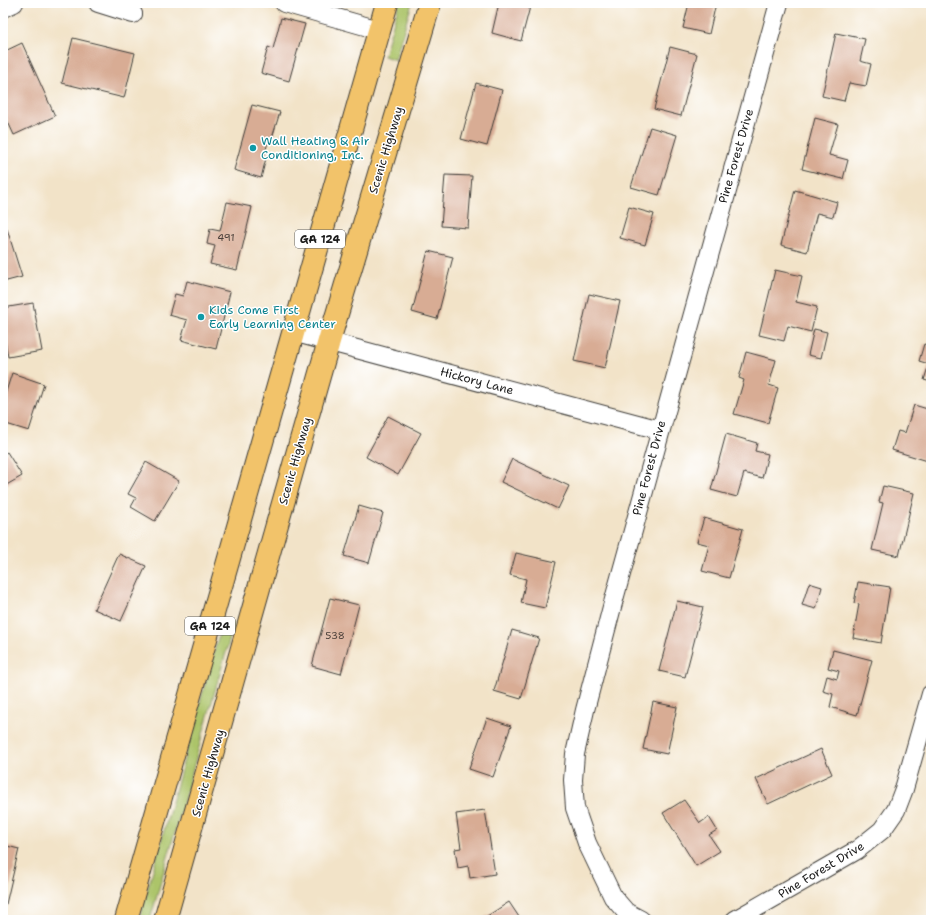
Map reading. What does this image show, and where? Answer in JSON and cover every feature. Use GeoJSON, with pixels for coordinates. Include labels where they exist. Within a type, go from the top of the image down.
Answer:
{"type":"FeatureCollection","features":[{"type":"Feature","properties":{"kind":"highway","name":"GA 124"},"geometry":{"type":"LineString","coordinates":[[126,920],[387,3]]}},
{"type":"Feature","properties":{"kind":"highway","name":"Scenic Highway"},"geometry":{"type":"LineString","coordinates":[[165,920],[329,341],[430,3]]}},
{"type":"Feature","properties":{"kind":"street"},"geometry":{"type":"LineString","coordinates":[[3,8],[14,3]]}},
{"type":"Feature","properties":{"kind":"street"},"geometry":{"type":"LineString","coordinates":[[98,3],[133,14]]}},
{"type":"Feature","properties":{"kind":"street"},"geometry":{"type":"LineString","coordinates":[[284,3],[337,10],[379,30]]}},
{"type":"Feature","properties":{"kind":"street","name":"Pine Forest Drive"},"geometry":{"type":"LineString","coordinates":[[640,920],[626,912],[613,897],[587,843],[575,808],[573,780],[575,754],[585,710],[660,430],[779,3]]}},
{"type":"Feature","properties":{"kind":"street","name":"Hickory Lane"},"geometry":{"type":"LineString","coordinates":[[293,332],[660,430]]}},
{"type":"Feature","properties":{"kind":"street","name":"Pine Forest Drive"},"geometry":{"type":"LineString","coordinates":[[735,920],[857,850],[882,830],[896,810],[904,789],[931,694]]}},
{"type":"Feature","properties":{"kind":"green space"},"geometry":{"type":"Polygon","coordinates":[[[399,3],[412,3],[395,60],[384,56],[399,3]]]}},
{"type":"Feature","properties":{"kind":"green space"},"geometry":{"type":"Polygon","coordinates":[[[223,620],[234,624],[150,920],[139,920],[223,620]]]}},
{"type":"Feature","properties":{"kind":"building"},"geometry":{"type":"Polygon","coordinates":[[[499,3],[531,3],[521,41],[492,33],[499,3]]]}},
{"type":"Feature","properties":{"kind":"building"},"geometry":{"type":"Polygon","coordinates":[[[689,3],[716,3],[709,34],[683,28],[689,3]]]}},
{"type":"Feature","properties":{"kind":"building"},"geometry":{"type":"Polygon","coordinates":[[[281,18],[305,24],[289,81],[261,73],[268,47],[273,49],[281,18]]]}},
{"type":"Feature","properties":{"kind":"building"},"geometry":{"type":"Polygon","coordinates":[[[836,33],[865,39],[860,61],[871,64],[866,86],[849,83],[844,101],[822,96],[836,33]]]}},
{"type":"Feature","properties":{"kind":"building"},"geometry":{"type":"Polygon","coordinates":[[[73,38],[135,53],[124,98],[62,83],[73,38]]]}},
{"type":"Feature","properties":{"kind":"building"},"geometry":{"type":"Polygon","coordinates":[[[22,43],[55,116],[14,135],[3,111],[3,52],[22,43]]]}},
{"type":"Feature","properties":{"kind":"building"},"geometry":{"type":"Polygon","coordinates":[[[670,47],[697,54],[681,116],[654,109],[670,47]]]}},
{"type":"Feature","properties":{"kind":"building"},"geometry":{"type":"Polygon","coordinates":[[[476,83],[502,90],[487,146],[461,139],[476,83]]]}},
{"type":"Feature","properties":{"kind":"building","name":"Wall Heating & Air Conditioning, Inc."},"geometry":{"type":"Polygon","coordinates":[[[252,105],[280,112],[272,138],[269,138],[261,178],[234,170],[252,105]]]}},
{"type":"Feature","properties":{"kind":"building"},"geometry":{"type":"Polygon","coordinates":[[[815,118],[838,124],[829,155],[848,160],[843,179],[802,169],[815,118]]]}},
{"type":"Feature","properties":{"kind":"building"},"geometry":{"type":"Polygon","coordinates":[[[650,127],[677,135],[659,195],[631,187],[650,127]]]}},
{"type":"Feature","properties":{"kind":"building"},"geometry":{"type":"Polygon","coordinates":[[[445,175],[472,176],[468,228],[441,226],[445,175]]]}},
{"type":"Feature","properties":{"kind":"building"},"geometry":{"type":"Polygon","coordinates":[[[795,190],[837,202],[833,217],[817,213],[807,252],[781,245],[795,190]]]}},
{"type":"Feature","properties":{"kind":"building"},"geometry":{"type":"Polygon","coordinates":[[[227,202],[252,207],[237,270],[210,264],[215,246],[207,244],[210,229],[220,231],[227,202]]]}},
{"type":"Feature","properties":{"kind":"building"},"geometry":{"type":"Polygon","coordinates":[[[629,207],[654,214],[645,245],[620,238],[629,207]]]}},
{"type":"Feature","properties":{"kind":"building"},"geometry":{"type":"Polygon","coordinates":[[[7,229],[22,277],[3,282],[3,230],[7,229]]]}},
{"type":"Feature","properties":{"kind":"building"},"geometry":{"type":"Polygon","coordinates":[[[428,251],[453,257],[437,319],[412,312],[428,251]]]}},
{"type":"Feature","properties":{"kind":"building"},"geometry":{"type":"Polygon","coordinates":[[[775,270],[802,276],[796,302],[817,307],[811,332],[788,326],[784,341],[759,335],[775,270]]]}},
{"type":"Feature","properties":{"kind":"building","name":"Kids Come First Early Learning Center"},"geometry":{"type":"Polygon","coordinates":[[[187,281],[230,292],[216,349],[181,340],[187,320],[169,315],[175,294],[183,296],[187,281]]]}},
{"type":"Feature","properties":{"kind":"building"},"geometry":{"type":"Polygon","coordinates":[[[589,294],[620,301],[605,368],[574,361],[589,294]]]}},
{"type":"Feature","properties":{"kind":"building"},"geometry":{"type":"Polygon","coordinates":[[[33,303],[42,351],[8,357],[3,329],[3,308],[33,303]]]}},
{"type":"Feature","properties":{"kind":"building"},"geometry":{"type":"Polygon","coordinates":[[[814,329],[827,332],[821,358],[808,355],[814,329]]]}},
{"type":"Feature","properties":{"kind":"building"},"geometry":{"type":"Polygon","coordinates":[[[924,344],[931,346],[931,382],[924,380],[929,364],[919,361],[924,344]]]}},
{"type":"Feature","properties":{"kind":"building"},"geometry":{"type":"Polygon","coordinates":[[[746,352],[776,360],[769,385],[778,388],[768,423],[734,414],[744,380],[739,378],[746,352]]]}},
{"type":"Feature","properties":{"kind":"building"},"geometry":{"type":"Polygon","coordinates":[[[12,373],[44,384],[29,431],[3,423],[3,401],[12,373]]]}},
{"type":"Feature","properties":{"kind":"building"},"geometry":{"type":"Polygon","coordinates":[[[914,405],[931,410],[931,462],[892,450],[898,431],[905,433],[914,405]]]}},
{"type":"Feature","properties":{"kind":"building"},"geometry":{"type":"Polygon","coordinates":[[[388,416],[421,433],[398,475],[366,457],[388,416]]]}},
{"type":"Feature","properties":{"kind":"building"},"geometry":{"type":"Polygon","coordinates":[[[726,434],[757,443],[755,451],[768,454],[762,478],[744,473],[737,497],[711,490],[726,434]]]}},
{"type":"Feature","properties":{"kind":"building"},"geometry":{"type":"Polygon","coordinates":[[[7,452],[22,476],[3,487],[3,455],[7,452]]]}},
{"type":"Feature","properties":{"kind":"building"},"geometry":{"type":"Polygon","coordinates":[[[512,459],[569,486],[558,509],[501,482],[512,459]]]}},
{"type":"Feature","properties":{"kind":"building"},"geometry":{"type":"Polygon","coordinates":[[[146,462],[179,481],[155,521],[131,507],[136,498],[128,494],[146,462]]]}},
{"type":"Feature","properties":{"kind":"building"},"geometry":{"type":"Polygon","coordinates":[[[883,486],[914,493],[899,556],[872,550],[883,503],[879,502],[883,486]]]}},
{"type":"Feature","properties":{"kind":"building"},"geometry":{"type":"Polygon","coordinates":[[[359,506],[383,513],[369,563],[344,556],[359,506]]]}},
{"type":"Feature","properties":{"kind":"building"},"geometry":{"type":"Polygon","coordinates":[[[704,518],[743,529],[729,578],[702,571],[709,545],[697,542],[704,518]]]}},
{"type":"Feature","properties":{"kind":"building"},"geometry":{"type":"Polygon","coordinates":[[[516,553],[556,562],[545,608],[521,603],[526,579],[510,575],[516,553]]]}},
{"type":"Feature","properties":{"kind":"building"},"geometry":{"type":"Polygon","coordinates":[[[119,554],[146,566],[121,621],[94,609],[119,554]]]}},
{"type":"Feature","properties":{"kind":"building"},"geometry":{"type":"Polygon","coordinates":[[[858,582],[890,587],[881,643],[853,638],[859,604],[854,603],[858,582]]]}},
{"type":"Feature","properties":{"kind":"building"},"geometry":{"type":"Polygon","coordinates":[[[809,583],[822,587],[816,609],[802,605],[809,583]]]}},
{"type":"Feature","properties":{"kind":"building"},"geometry":{"type":"Polygon","coordinates":[[[330,598],[359,605],[341,674],[312,666],[330,598]]]}},
{"type":"Feature","properties":{"kind":"building"},"geometry":{"type":"Polygon","coordinates":[[[677,601],[703,607],[685,677],[659,671],[677,601]]]}},
{"type":"Feature","properties":{"kind":"building"},"geometry":{"type":"Polygon","coordinates":[[[512,630],[539,638],[521,699],[494,691],[512,630]]]}},
{"type":"Feature","properties":{"kind":"building"},"geometry":{"type":"Polygon","coordinates":[[[833,650],[872,660],[857,715],[830,707],[833,694],[823,691],[827,676],[837,679],[839,671],[828,668],[833,650]]]}},
{"type":"Feature","properties":{"kind":"building"},"geometry":{"type":"Polygon","coordinates":[[[653,702],[677,707],[667,754],[643,749],[653,702]]]}},
{"type":"Feature","properties":{"kind":"building"},"geometry":{"type":"Polygon","coordinates":[[[487,718],[511,726],[493,777],[469,769],[487,718]]]}},
{"type":"Feature","properties":{"kind":"building"},"geometry":{"type":"Polygon","coordinates":[[[821,749],[832,774],[768,804],[756,779],[821,749]]]}},
{"type":"Feature","properties":{"kind":"building"},"geometry":{"type":"Polygon","coordinates":[[[684,800],[700,823],[709,817],[717,830],[709,835],[720,851],[696,866],[663,813],[684,800]]]}},
{"type":"Feature","properties":{"kind":"building"},"geometry":{"type":"Polygon","coordinates":[[[485,810],[495,874],[470,878],[468,866],[458,868],[455,849],[461,848],[456,814],[485,810]]]}},
{"type":"Feature","properties":{"kind":"building"},"geometry":{"type":"Polygon","coordinates":[[[3,845],[19,849],[6,904],[3,904],[3,845]]]}},
{"type":"Feature","properties":{"kind":"building"},"geometry":{"type":"Polygon","coordinates":[[[509,902],[521,920],[481,920],[509,902]]]}},
{"type":"Feature","properties":{"kind":"place","name":"Wall Heating & Air Conditioning, Inc."},"geometry":{"type":"Point","coordinates":[253,148]}},
{"type":"Feature","properties":{"kind":"place","name":"Kids Come First Early Learning Center"},"geometry":{"type":"Point","coordinates":[201,317]}}]}
